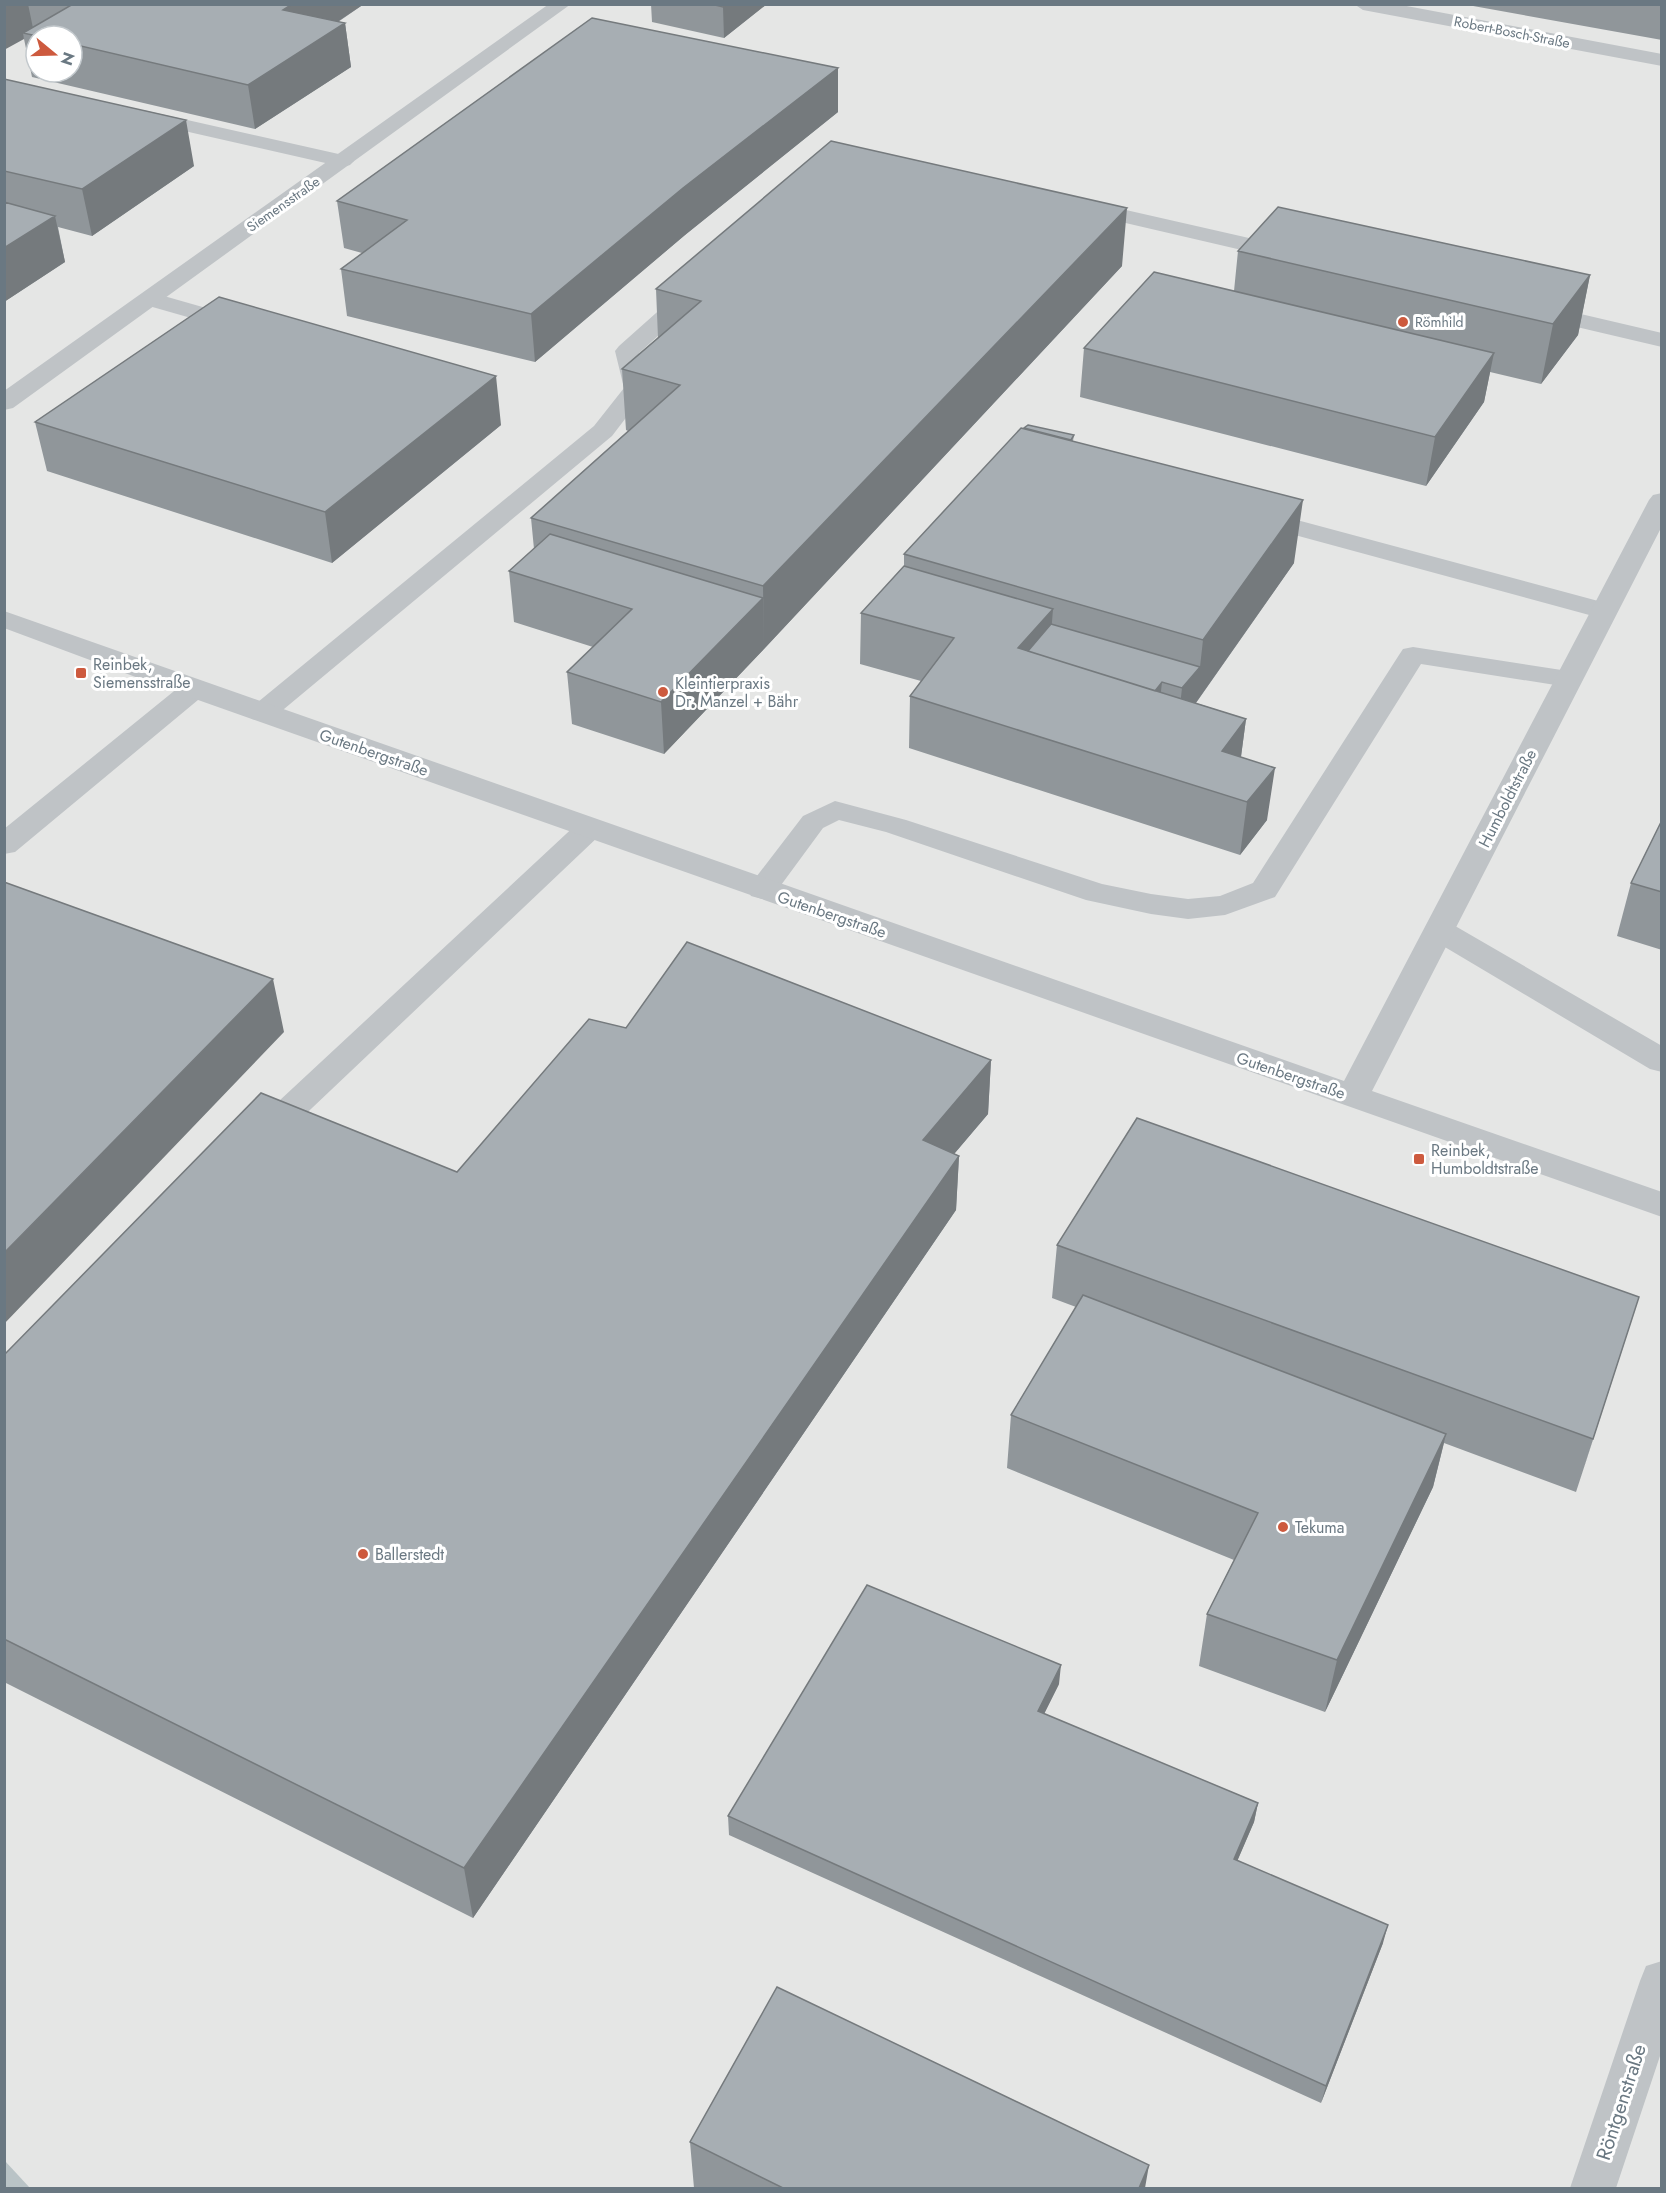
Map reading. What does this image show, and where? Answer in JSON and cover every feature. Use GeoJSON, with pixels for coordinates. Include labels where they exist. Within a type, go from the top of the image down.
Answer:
{"type":"FeatureCollection","features":[{"type":"Feature","properties":{"kind":"street","name":"Siemensstraße"},"geometry":{"type":"LineString","coordinates":[[4,403],[562,4]]}},
{"type":"Feature","properties":{"kind":"street","name":"Robert-Bosch-Straße"},"geometry":{"type":"LineString","coordinates":[[1363,4],[1662,60]]}},
{"type":"Feature","properties":{"kind":"street"},"geometry":{"type":"LineString","coordinates":[[127,112],[343,161]]}},
{"type":"Feature","properties":{"kind":"street"},"geometry":{"type":"LineString","coordinates":[[1058,200],[1313,259]]}},
{"type":"Feature","properties":{"kind":"street"},"geometry":{"type":"LineString","coordinates":[[262,713],[603,431],[636,389],[627,351],[707,279]]}},
{"type":"Feature","properties":{"kind":"street"},"geometry":{"type":"LineString","coordinates":[[150,299],[261,330]]}},
{"type":"Feature","properties":{"kind":"street"},"geometry":{"type":"LineString","coordinates":[[1511,305],[1662,340]]}},
{"type":"Feature","properties":{"kind":"street","name":"Humboldtstraße"},"geometry":{"type":"LineString","coordinates":[[1353,1096],[1662,500]]}},
{"type":"Feature","properties":{"kind":"street"},"geometry":{"type":"LineString","coordinates":[[1230,510],[1604,612]]}},
{"type":"Feature","properties":{"kind":"street","name":"Gutenbergstraße"},"geometry":{"type":"LineString","coordinates":[[4,619],[262,713],[1662,1204]]}},
{"type":"Feature","properties":{"kind":"street"},"geometry":{"type":"LineString","coordinates":[[762,889],[813,822],[835,810],[896,826],[1097,894],[1188,909],[1225,905],[1264,890],[1413,655],[1568,679]]}},
{"type":"Feature","properties":{"kind":"street"},"geometry":{"type":"LineString","coordinates":[[4,845],[194,689]]}},
{"type":"Feature","properties":{"kind":"street"},"geometry":{"type":"LineString","coordinates":[[240,1157],[590,828]]}},
{"type":"Feature","properties":{"kind":"street"},"geometry":{"type":"LineString","coordinates":[[1439,930],[1662,1061]]}},
{"type":"Feature","properties":{"kind":"street","name":"Röntgenstraße"},"geometry":{"type":"LineString","coordinates":[[1593,2188],[1662,1981]]}},
{"type":"Feature","properties":{"kind":"shaded area"},"geometry":{"type":"Polygon","coordinates":[[[5,5],[1661,5],[1661,2188],[5,2188],[5,5]]]}},
{"type":"Feature","properties":{"kind":"shaded area"},"geometry":{"type":"Polygon","coordinates":[[[5,2161],[30,2188],[5,2188],[5,2161]]]}},
{"type":"Feature","properties":{"kind":"building"},"geometry":{"type":"Polygon","coordinates":[[[73,4],[292,4],[283,10],[345,23],[248,85],[84,47],[84,24],[39,24],[73,4]]]}},
{"type":"Feature","properties":{"kind":"building"},"geometry":{"type":"Polygon","coordinates":[[[711,4],[727,4],[723,7],[711,4]]]}},
{"type":"Feature","properties":{"kind":"building"},"geometry":{"type":"Polygon","coordinates":[[[592,18],[838,68],[683,188],[531,314],[341,269],[407,220],[337,201],[592,18]]]}},
{"type":"Feature","properties":{"kind":"building"},"geometry":{"type":"Polygon","coordinates":[[[4,79],[186,120],[82,189],[4,171],[4,79]]]}},
{"type":"Feature","properties":{"kind":"building"},"geometry":{"type":"Polygon","coordinates":[[[831,141],[1127,208],[763,586],[531,518],[680,385],[622,369],[701,301],[656,289],[831,141]]]}},
{"type":"Feature","properties":{"kind":"building"},"geometry":{"type":"Polygon","coordinates":[[[4,202],[55,216],[4,248],[4,202]]]}},
{"type":"Feature","properties":{"kind":"building"},"geometry":{"type":"Polygon","coordinates":[[[1278,207],[1590,275],[1553,324],[1238,251],[1278,207]]]}},
{"type":"Feature","properties":{"kind":"building"},"geometry":{"type":"Polygon","coordinates":[[[1154,272],[1494,353],[1435,437],[1084,348],[1154,272]]]}},
{"type":"Feature","properties":{"kind":"building"},"geometry":{"type":"Polygon","coordinates":[[[219,297],[496,376],[325,512],[35,422],[219,297]]]}},
{"type":"Feature","properties":{"kind":"building"},"geometry":{"type":"Polygon","coordinates":[[[1028,425],[1074,435],[1071,440],[1024,428],[1028,425]]]}},
{"type":"Feature","properties":{"kind":"building"},"geometry":{"type":"Polygon","coordinates":[[[1021,428],[1303,500],[1203,640],[904,554],[1021,428]]]}},
{"type":"Feature","properties":{"kind":"building"},"geometry":{"type":"Polygon","coordinates":[[[550,534],[763,598],[661,702],[567,672],[632,609],[509,571],[550,534]]]}},
{"type":"Feature","properties":{"kind":"building"},"geometry":{"type":"Polygon","coordinates":[[[904,566],[1053,609],[1018,648],[1246,719],[1222,751],[1275,768],[1247,802],[910,696],[954,638],[861,613],[904,566]]]}},
{"type":"Feature","properties":{"kind":"building"},"geometry":{"type":"Polygon","coordinates":[[[1051,624],[1200,667],[1182,688],[1162,682],[1155,691],[1028,651],[1051,624]]]}},
{"type":"Feature","properties":{"kind":"building"},"geometry":{"type":"Polygon","coordinates":[[[1662,820],[1662,892],[1631,883],[1662,820]]]}},
{"type":"Feature","properties":{"kind":"building"},"geometry":{"type":"Polygon","coordinates":[[[4,882],[273,979],[4,1253],[4,882]]]}},
{"type":"Feature","properties":{"kind":"building","name":"Ballerstedt"},"geometry":{"type":"Polygon","coordinates":[[[687,942],[991,1060],[923,1140],[959,1156],[464,1868],[4,1639],[4,1355],[261,1093],[457,1172],[589,1019],[626,1028],[687,942]]]}},
{"type":"Feature","properties":{"kind":"building"},"geometry":{"type":"Polygon","coordinates":[[[1137,1118],[1639,1297],[1593,1439],[1057,1245],[1137,1118]]]}},
{"type":"Feature","properties":{"kind":"building","name":"Tekuma"},"geometry":{"type":"Polygon","coordinates":[[[1083,1295],[1446,1434],[1337,1660],[1207,1614],[1258,1513],[1011,1415],[1083,1295]]]}},
{"type":"Feature","properties":{"kind":"building"},"geometry":{"type":"Polygon","coordinates":[[[867,1585],[1061,1665],[1038,1711],[1258,1803],[1234,1859],[1388,1925],[1326,2086],[728,1816],[867,1585]]]}},
{"type":"Feature","properties":{"kind":"building"},"geometry":{"type":"Polygon","coordinates":[[[777,1987],[1149,2165],[1139,2188],[783,2188],[690,2142],[777,1987]]]}},
{"type":"Feature","properties":{"kind":"place","name":"Römhild"},"geometry":{"type":"Point","coordinates":[1403,322]}},
{"type":"Feature","properties":{"kind":"place","name":"Reinbek, Siemensstraße"},"geometry":{"type":"Point","coordinates":[81,673]}},
{"type":"Feature","properties":{"kind":"place","name":"Kleintierpraxis Dr. Manzel + Bähr"},"geometry":{"type":"Point","coordinates":[663,692]}},
{"type":"Feature","properties":{"kind":"place","name":"Reinbek, Humboldtstraße"},"geometry":{"type":"Point","coordinates":[1419,1159]}},
{"type":"Feature","properties":{"kind":"place","name":"Tekuma"},"geometry":{"type":"Point","coordinates":[1283,1527]}},
{"type":"Feature","properties":{"kind":"place","name":"Ballerstedt"},"geometry":{"type":"Point","coordinates":[363,1554]}}]}
